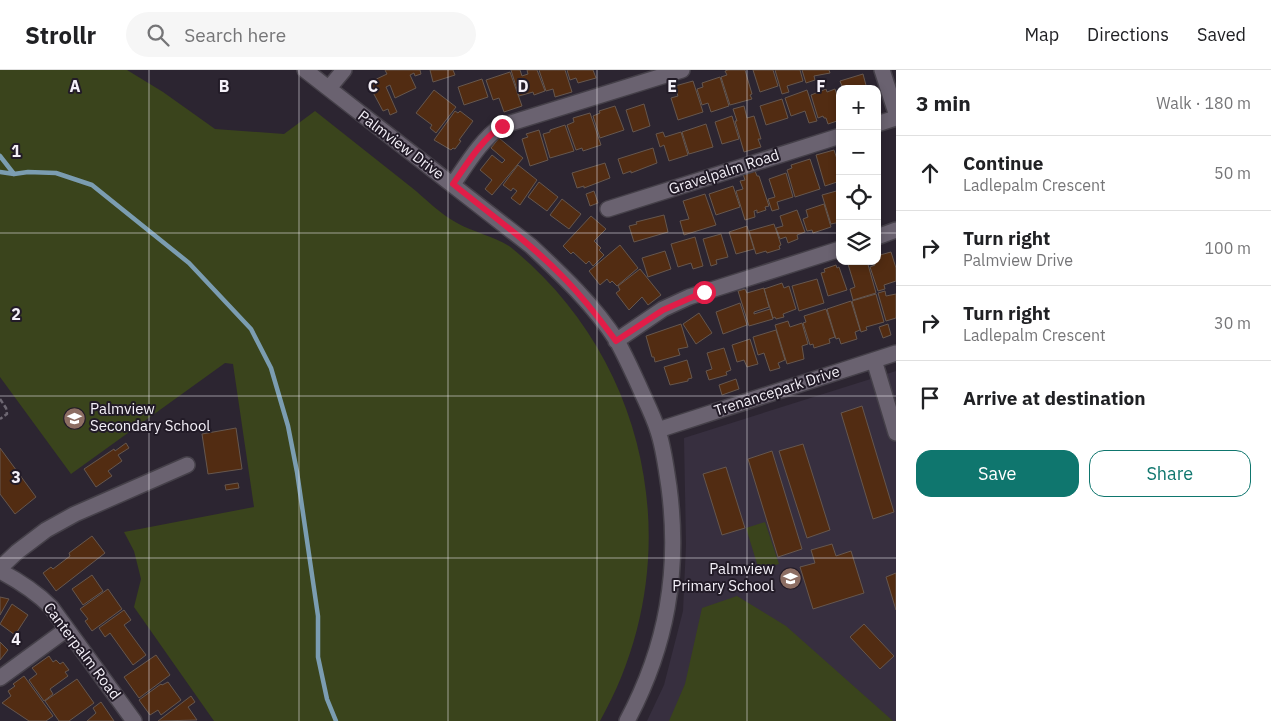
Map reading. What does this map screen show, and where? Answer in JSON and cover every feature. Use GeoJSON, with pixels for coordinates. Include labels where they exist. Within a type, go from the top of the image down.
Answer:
{"type":"FeatureCollection","features":[{"type":"Feature","properties":{"kind":"street","name":"Palmview Drive"},"geometry":{"type":"LineString","coordinates":[[305,70],[531,246],[586,301],[616,341],[632,372],[658,430],[671,504],[673,546],[671,584],[665,622],[656,656],[639,699],[627,721]]}},
{"type":"Feature","properties":{"kind":"street"},"geometry":{"type":"LineString","coordinates":[[329,88],[344,70]]}},
{"type":"Feature","properties":{"kind":"street"},"geometry":{"type":"LineString","coordinates":[[453,184],[474,154],[493,132],[502,126],[682,70]]}},
{"type":"Feature","properties":{"kind":"street"},"geometry":{"type":"LineString","coordinates":[[882,70],[896,113]]}},
{"type":"Feature","properties":{"kind":"street"},"geometry":{"type":"LineString","coordinates":[[881,123],[896,118]]}},
{"type":"Feature","properties":{"kind":"street","name":"Gravelpalm Road"},"geometry":{"type":"LineString","coordinates":[[608,209],[836,137]]}},
{"type":"Feature","properties":{"kind":"street"},"geometry":{"type":"LineString","coordinates":[[881,236],[896,230]]}},
{"type":"Feature","properties":{"kind":"street"},"geometry":{"type":"LineString","coordinates":[[616,341],[663,310],[689,297],[836,250]]}},
{"type":"Feature","properties":{"kind":"street","name":"Trenancepark Drive"},"geometry":{"type":"LineString","coordinates":[[658,430],[896,353]]}},
{"type":"Feature","properties":{"kind":"street"},"geometry":{"type":"LineString","coordinates":[[874,360],[896,434]]}},
{"type":"Feature","properties":{"kind":"street"},"geometry":{"type":"LineString","coordinates":[[0,569],[46,530],[74,514],[187,465]]}},
{"type":"Feature","properties":{"kind":"street","name":"Canterpalm Road"},"geometry":{"type":"LineString","coordinates":[[0,569],[17,579],[51,607],[134,721]]}},
{"type":"Feature","properties":{"kind":"street"},"geometry":{"type":"LineString","coordinates":[[0,678],[67,629]]}},
{"type":"Feature","properties":{"kind":"path"},"geometry":{"type":"LineString","coordinates":[[0,400],[6,408],[7,414],[0,419]]}},
{"type":"Feature","properties":{"kind":"shaded area","name":"Palmview Primary School"},"geometry":{"type":"Polygon","coordinates":[[[896,371],[896,721],[647,721],[664,685],[683,611],[686,545],[684,438],[896,371]]]}},
{"type":"Feature","properties":{"kind":"green space"},"geometry":{"type":"Polygon","coordinates":[[[0,70],[127,70],[163,92],[215,129],[284,134],[315,111],[445,215],[463,226],[509,246],[530,264],[573,311],[606,364],[630,421],[644,480],[649,542],[643,603],[627,663],[600,721],[214,721],[134,607],[141,579],[134,551],[124,532],[254,507],[233,364],[225,363],[71,474],[0,377],[0,70]]]}},
{"type":"Feature","properties":{"kind":"green space"},"geometry":{"type":"Polygon","coordinates":[[[765,522],[779,564],[759,570],[746,528],[765,522]]]}},
{"type":"Feature","properties":{"kind":"green space"},"geometry":{"type":"Polygon","coordinates":[[[737,596],[786,626],[893,721],[669,721],[685,684],[702,608],[737,596]]]}},
{"type":"Feature","properties":{"kind":"building"},"geometry":{"type":"Polygon","coordinates":[[[385,70],[420,70],[421,74],[415,76],[414,73],[410,75],[416,88],[395,98],[390,85],[386,87],[397,112],[390,115],[388,109],[383,111],[368,83],[387,74],[385,70]]]}},
{"type":"Feature","properties":{"kind":"building"},"geometry":{"type":"Polygon","coordinates":[[[430,70],[453,70],[455,75],[433,82],[430,70]]]}},
{"type":"Feature","properties":{"kind":"building"},"geometry":{"type":"Polygon","coordinates":[[[511,70],[520,70],[522,76],[528,74],[527,70],[537,70],[545,91],[534,95],[533,92],[519,96],[511,70]]]}},
{"type":"Feature","properties":{"kind":"building"},"geometry":{"type":"Polygon","coordinates":[[[539,70],[565,70],[572,92],[555,97],[553,89],[546,91],[539,70]]]}},
{"type":"Feature","properties":{"kind":"building"},"geometry":{"type":"Polygon","coordinates":[[[567,70],[593,70],[596,78],[578,83],[576,78],[570,80],[567,70]]]}},
{"type":"Feature","properties":{"kind":"building"},"geometry":{"type":"Polygon","coordinates":[[[745,70],[752,99],[730,105],[721,77],[727,75],[725,71],[745,70]]]}},
{"type":"Feature","properties":{"kind":"building"},"geometry":{"type":"Polygon","coordinates":[[[753,70],[773,70],[778,86],[760,92],[753,70]]]}},
{"type":"Feature","properties":{"kind":"building"},"geometry":{"type":"Polygon","coordinates":[[[775,70],[800,70],[803,81],[787,86],[789,92],[782,94],[775,70]]]}},
{"type":"Feature","properties":{"kind":"building"},"geometry":{"type":"Polygon","coordinates":[[[802,70],[829,70],[830,73],[814,76],[815,80],[806,83],[802,70]]]}},
{"type":"Feature","properties":{"kind":"building"},"geometry":{"type":"Polygon","coordinates":[[[510,72],[522,106],[504,112],[499,98],[493,100],[486,80],[510,72]]]}},
{"type":"Feature","properties":{"kind":"building"},"geometry":{"type":"Polygon","coordinates":[[[863,74],[866,85],[842,85],[840,81],[863,74]]]}},
{"type":"Feature","properties":{"kind":"building"},"geometry":{"type":"Polygon","coordinates":[[[720,77],[729,106],[711,112],[708,103],[702,105],[697,89],[703,87],[702,83],[720,77]]]}},
{"type":"Feature","properties":{"kind":"building"},"geometry":{"type":"Polygon","coordinates":[[[482,79],[488,97],[464,105],[458,87],[482,79]]]}},
{"type":"Feature","properties":{"kind":"building"},"geometry":{"type":"Polygon","coordinates":[[[693,81],[703,112],[678,120],[671,98],[678,96],[675,86],[693,81]]]}},
{"type":"Feature","properties":{"kind":"building"},"geometry":{"type":"Polygon","coordinates":[[[826,89],[827,92],[835,89],[836,121],[828,124],[823,116],[818,118],[811,95],[826,89]]]}},
{"type":"Feature","properties":{"kind":"building"},"geometry":{"type":"Polygon","coordinates":[[[434,90],[456,107],[436,133],[430,128],[432,125],[416,113],[434,90]]]}},
{"type":"Feature","properties":{"kind":"building"},"geometry":{"type":"Polygon","coordinates":[[[807,90],[817,121],[809,123],[805,111],[791,116],[785,98],[807,90]]]}},
{"type":"Feature","properties":{"kind":"building"},"geometry":{"type":"Polygon","coordinates":[[[782,99],[788,118],[766,125],[760,106],[782,99]]]}},
{"type":"Feature","properties":{"kind":"building"},"geometry":{"type":"Polygon","coordinates":[[[644,104],[650,126],[633,132],[626,110],[644,104]]]}},
{"type":"Feature","properties":{"kind":"building"},"geometry":{"type":"Polygon","coordinates":[[[615,106],[624,130],[600,138],[593,116],[600,113],[599,111],[615,106]]]}},
{"type":"Feature","properties":{"kind":"building"},"geometry":{"type":"Polygon","coordinates":[[[744,106],[747,118],[754,116],[761,139],[758,139],[761,147],[744,152],[733,109],[744,106]]]}},
{"type":"Feature","properties":{"kind":"building"},"geometry":{"type":"Polygon","coordinates":[[[455,111],[458,113],[460,111],[473,121],[459,140],[461,141],[455,149],[451,150],[434,140],[455,111]]]}},
{"type":"Feature","properties":{"kind":"building"},"geometry":{"type":"Polygon","coordinates":[[[590,113],[601,145],[583,151],[582,148],[576,150],[567,125],[574,122],[573,118],[590,113]]]}},
{"type":"Feature","properties":{"kind":"building"},"geometry":{"type":"Polygon","coordinates":[[[732,116],[739,139],[722,144],[715,122],[732,116]]]}},
{"type":"Feature","properties":{"kind":"building"},"geometry":{"type":"Polygon","coordinates":[[[706,124],[713,147],[689,154],[682,132],[706,124]]]}},
{"type":"Feature","properties":{"kind":"building"},"geometry":{"type":"Polygon","coordinates":[[[565,125],[574,151],[550,158],[543,134],[565,125]]]}},
{"type":"Feature","properties":{"kind":"building"},"geometry":{"type":"Polygon","coordinates":[[[539,130],[548,160],[530,166],[522,139],[528,137],[526,134],[539,130]]]}},
{"type":"Feature","properties":{"kind":"building"},"geometry":{"type":"Polygon","coordinates":[[[663,132],[665,137],[681,132],[688,155],[669,161],[664,145],[660,147],[656,134],[663,132]]]}},
{"type":"Feature","properties":{"kind":"building"},"geometry":{"type":"Polygon","coordinates":[[[499,138],[523,158],[492,195],[485,189],[492,180],[480,170],[492,155],[502,163],[505,160],[491,148],[499,138]]]}},
{"type":"Feature","properties":{"kind":"building"},"geometry":{"type":"Polygon","coordinates":[[[653,148],[657,163],[631,173],[631,171],[623,174],[618,159],[653,148]]]}},
{"type":"Feature","properties":{"kind":"building"},"geometry":{"type":"Polygon","coordinates":[[[834,150],[836,156],[836,182],[825,186],[816,155],[834,150]]]}},
{"type":"Feature","properties":{"kind":"building"},"geometry":{"type":"Polygon","coordinates":[[[810,159],[820,189],[795,197],[787,170],[792,168],[791,165],[810,159]]]}},
{"type":"Feature","properties":{"kind":"building"},"geometry":{"type":"Polygon","coordinates":[[[605,163],[610,178],[584,188],[584,186],[577,188],[572,173],[605,163]]]}},
{"type":"Feature","properties":{"kind":"building"},"geometry":{"type":"Polygon","coordinates":[[[518,165],[537,180],[520,205],[511,198],[517,191],[513,188],[511,191],[503,185],[518,165]]]}},
{"type":"Feature","properties":{"kind":"building"},"geometry":{"type":"Polygon","coordinates":[[[755,171],[757,176],[759,176],[769,206],[765,207],[766,210],[757,213],[757,210],[754,211],[755,217],[745,220],[736,191],[743,189],[740,181],[745,180],[743,174],[755,171]]]}},
{"type":"Feature","properties":{"kind":"building"},"geometry":{"type":"Polygon","coordinates":[[[786,173],[793,197],[777,202],[779,209],[772,211],[768,199],[775,197],[769,179],[786,173]]]}},
{"type":"Feature","properties":{"kind":"building"},"geometry":{"type":"Polygon","coordinates":[[[539,182],[558,197],[547,211],[528,197],[539,182]]]}},
{"type":"Feature","properties":{"kind":"building"},"geometry":{"type":"Polygon","coordinates":[[[733,186],[740,207],[716,215],[709,194],[733,186]]]}},
{"type":"Feature","properties":{"kind":"building"},"geometry":{"type":"Polygon","coordinates":[[[594,191],[598,203],[590,206],[586,194],[594,191]]]}},
{"type":"Feature","properties":{"kind":"building"},"geometry":{"type":"Polygon","coordinates":[[[836,191],[836,223],[831,224],[822,195],[836,191]]]}},
{"type":"Feature","properties":{"kind":"building"},"geometry":{"type":"Polygon","coordinates":[[[705,194],[716,225],[684,235],[680,221],[689,219],[683,201],[705,194]]]}},
{"type":"Feature","properties":{"kind":"building"},"geometry":{"type":"Polygon","coordinates":[[[562,199],[581,214],[569,229],[550,215],[562,199]]]}},
{"type":"Feature","properties":{"kind":"building"},"geometry":{"type":"Polygon","coordinates":[[[824,204],[831,227],[813,233],[812,230],[807,231],[803,219],[808,217],[806,210],[824,204]]]}},
{"type":"Feature","properties":{"kind":"building"},"geometry":{"type":"Polygon","coordinates":[[[797,210],[805,232],[797,235],[798,239],[788,243],[786,237],[780,239],[776,228],[783,226],[780,216],[797,210]]]}},
{"type":"Feature","properties":{"kind":"building"},"geometry":{"type":"Polygon","coordinates":[[[664,215],[668,232],[634,242],[629,226],[637,224],[636,222],[664,215]]]}},
{"type":"Feature","properties":{"kind":"building"},"geometry":{"type":"Polygon","coordinates":[[[591,216],[606,229],[594,241],[601,248],[599,250],[604,255],[593,266],[589,261],[586,264],[573,252],[571,254],[563,246],[591,216]]]}},
{"type":"Feature","properties":{"kind":"building"},"geometry":{"type":"Polygon","coordinates":[[[774,224],[781,245],[779,246],[780,249],[756,254],[749,231],[774,224]]]}},
{"type":"Feature","properties":{"kind":"building"},"geometry":{"type":"Polygon","coordinates":[[[747,226],[754,249],[736,254],[729,232],[747,226]]]}},
{"type":"Feature","properties":{"kind":"building"},"geometry":{"type":"Polygon","coordinates":[[[721,234],[728,257],[716,260],[717,264],[711,266],[703,239],[721,234]]]}},
{"type":"Feature","properties":{"kind":"building"},"geometry":{"type":"Polygon","coordinates":[[[695,237],[703,266],[693,269],[691,263],[678,267],[671,244],[695,237]]]}},
{"type":"Feature","properties":{"kind":"building"},"geometry":{"type":"Polygon","coordinates":[[[620,245],[638,268],[617,286],[612,281],[610,283],[607,279],[600,285],[589,271],[620,245]]]}},
{"type":"Feature","properties":{"kind":"building"},"geometry":{"type":"Polygon","coordinates":[[[665,251],[671,269],[648,277],[642,258],[665,251]]]}},
{"type":"Feature","properties":{"kind":"building"},"geometry":{"type":"Polygon","coordinates":[[[891,252],[896,268],[896,281],[884,285],[885,289],[878,291],[870,267],[881,265],[881,255],[891,252]]]}},
{"type":"Feature","properties":{"kind":"building"},"geometry":{"type":"Polygon","coordinates":[[[836,265],[837,268],[839,267],[847,290],[828,296],[821,273],[825,272],[824,269],[836,265]]]}},
{"type":"Feature","properties":{"kind":"building"},"geometry":{"type":"Polygon","coordinates":[[[848,265],[868,265],[876,293],[853,300],[850,289],[855,287],[848,265]]]}},
{"type":"Feature","properties":{"kind":"building"},"geometry":{"type":"Polygon","coordinates":[[[640,269],[661,295],[648,305],[642,297],[629,310],[616,293],[620,290],[618,286],[640,269]]]}},
{"type":"Feature","properties":{"kind":"building"},"geometry":{"type":"Polygon","coordinates":[[[817,279],[824,303],[799,311],[792,286],[817,279]]]}},
{"type":"Feature","properties":{"kind":"building"},"geometry":{"type":"Polygon","coordinates":[[[782,283],[784,288],[789,286],[796,309],[783,314],[784,317],[776,319],[775,317],[773,318],[764,289],[782,283]]]}},
{"type":"Feature","properties":{"kind":"building"},"geometry":{"type":"Polygon","coordinates":[[[764,288],[769,307],[754,312],[754,314],[770,309],[773,319],[749,326],[738,291],[745,289],[747,293],[764,288]]]}},
{"type":"Feature","properties":{"kind":"building"},"geometry":{"type":"Polygon","coordinates":[[[885,291],[886,296],[896,294],[896,318],[886,321],[878,293],[885,291]]]}},
{"type":"Feature","properties":{"kind":"building"},"geometry":{"type":"Polygon","coordinates":[[[876,294],[884,322],[866,327],[867,330],[861,332],[852,301],[876,294]]]}},
{"type":"Feature","properties":{"kind":"building"},"geometry":{"type":"Polygon","coordinates":[[[851,301],[860,330],[855,332],[857,339],[841,344],[839,338],[836,339],[827,309],[851,301]]]}},
{"type":"Feature","properties":{"kind":"building"},"geometry":{"type":"Polygon","coordinates":[[[740,303],[747,325],[723,334],[716,312],[740,303]]]}},
{"type":"Feature","properties":{"kind":"building"},"geometry":{"type":"Polygon","coordinates":[[[826,309],[835,337],[829,339],[830,343],[814,348],[813,344],[810,345],[803,323],[806,322],[804,316],[826,309]]]}},
{"type":"Feature","properties":{"kind":"building"},"geometry":{"type":"Polygon","coordinates":[[[699,313],[712,333],[696,344],[683,324],[699,313]]]}},
{"type":"Feature","properties":{"kind":"building"},"geometry":{"type":"Polygon","coordinates":[[[788,321],[790,327],[802,323],[808,344],[802,346],[804,359],[787,364],[775,325],[788,321]]]}},
{"type":"Feature","properties":{"kind":"building"},"geometry":{"type":"Polygon","coordinates":[[[681,324],[688,347],[678,349],[680,355],[655,362],[646,336],[681,324]]]}},
{"type":"Feature","properties":{"kind":"building"},"geometry":{"type":"Polygon","coordinates":[[[888,324],[891,335],[883,338],[879,327],[888,324]]]}},
{"type":"Feature","properties":{"kind":"building"},"geometry":{"type":"Polygon","coordinates":[[[776,330],[785,360],[778,363],[780,368],[770,371],[764,353],[758,355],[753,337],[776,330]]]}},
{"type":"Feature","properties":{"kind":"building"},"geometry":{"type":"Polygon","coordinates":[[[750,339],[758,364],[747,367],[744,360],[737,362],[732,345],[750,339]]]}},
{"type":"Feature","properties":{"kind":"building"},"geometry":{"type":"Polygon","coordinates":[[[724,348],[731,370],[726,372],[727,375],[709,380],[706,371],[712,369],[707,353],[724,348]]]}},
{"type":"Feature","properties":{"kind":"building"},"geometry":{"type":"Polygon","coordinates":[[[687,360],[692,378],[688,379],[688,381],[670,385],[664,367],[687,360]]]}},
{"type":"Feature","properties":{"kind":"building"},"geometry":{"type":"Polygon","coordinates":[[[736,379],[739,389],[722,395],[719,385],[736,379]]]}},
{"type":"Feature","properties":{"kind":"building"},"geometry":{"type":"Polygon","coordinates":[[[862,406],[894,512],[873,519],[841,413],[862,406]]]}},
{"type":"Feature","properties":{"kind":"building"},"geometry":{"type":"Polygon","coordinates":[[[236,428],[242,469],[208,474],[202,434],[236,428]]]}},
{"type":"Feature","properties":{"kind":"building"},"geometry":{"type":"Polygon","coordinates":[[[126,443],[129,448],[118,455],[122,461],[108,471],[112,476],[96,487],[84,469],[126,443]]]}},
{"type":"Feature","properties":{"kind":"building"},"geometry":{"type":"Polygon","coordinates":[[[803,444],[830,530],[807,538],[779,451],[803,444]]]}},
{"type":"Feature","properties":{"kind":"building"},"geometry":{"type":"Polygon","coordinates":[[[0,448],[36,497],[15,514],[0,494],[0,448]]]}},
{"type":"Feature","properties":{"kind":"building"},"geometry":{"type":"Polygon","coordinates":[[[772,451],[802,549],[778,557],[748,459],[772,451]]]}},
{"type":"Feature","properties":{"kind":"building"},"geometry":{"type":"Polygon","coordinates":[[[726,467],[745,528],[722,535],[703,474],[726,467]]]}},
{"type":"Feature","properties":{"kind":"building"},"geometry":{"type":"Polygon","coordinates":[[[238,483],[239,488],[226,490],[225,485],[238,483]]]}},
{"type":"Feature","properties":{"kind":"building"},"geometry":{"type":"Polygon","coordinates":[[[92,536],[105,553],[56,591],[43,573],[51,567],[53,569],[70,556],[69,553],[92,536]]]}},
{"type":"Feature","properties":{"kind":"building"},"geometry":{"type":"Polygon","coordinates":[[[832,544],[836,556],[851,551],[864,593],[813,609],[800,567],[815,563],[811,550],[832,544]]]}},
{"type":"Feature","properties":{"kind":"building"},"geometry":{"type":"Polygon","coordinates":[[[896,573],[896,610],[886,577],[896,573]]]}},
{"type":"Feature","properties":{"kind":"building"},"geometry":{"type":"Polygon","coordinates":[[[92,575],[103,591],[83,605],[72,589],[92,575]]]}},
{"type":"Feature","properties":{"kind":"building"},"geometry":{"type":"Polygon","coordinates":[[[108,589],[122,609],[92,631],[85,621],[88,619],[80,609],[108,589]]]}},
{"type":"Feature","properties":{"kind":"building"},"geometry":{"type":"Polygon","coordinates":[[[0,597],[9,599],[0,615],[0,597]]]}},
{"type":"Feature","properties":{"kind":"building"},"geometry":{"type":"Polygon","coordinates":[[[12,604],[28,615],[15,635],[0,624],[12,604]]]}},
{"type":"Feature","properties":{"kind":"building"},"geometry":{"type":"Polygon","coordinates":[[[124,610],[131,620],[124,625],[146,655],[133,665],[110,633],[105,637],[99,628],[124,610]]]}},
{"type":"Feature","properties":{"kind":"building"},"geometry":{"type":"Polygon","coordinates":[[[864,624],[894,656],[880,669],[850,637],[864,624]]]}},
{"type":"Feature","properties":{"kind":"building"},"geometry":{"type":"Polygon","coordinates":[[[0,642],[8,650],[0,660],[0,642]]]}},
{"type":"Feature","properties":{"kind":"building"},"geometry":{"type":"Polygon","coordinates":[[[156,655],[170,675],[139,698],[124,677],[156,655]]]}},
{"type":"Feature","properties":{"kind":"building"},"geometry":{"type":"Polygon","coordinates":[[[49,656],[53,662],[56,660],[60,664],[63,662],[69,670],[65,672],[68,676],[50,689],[53,694],[44,701],[29,680],[37,674],[32,668],[49,656]]]}},
{"type":"Feature","properties":{"kind":"building"},"geometry":{"type":"Polygon","coordinates":[[[24,676],[53,716],[46,721],[29,721],[2,703],[11,696],[8,691],[15,686],[13,684],[24,676]]]}},
{"type":"Feature","properties":{"kind":"building"},"geometry":{"type":"Polygon","coordinates":[[[77,679],[94,703],[69,721],[59,721],[45,701],[77,679]]]}},
{"type":"Feature","properties":{"kind":"building"},"geometry":{"type":"Polygon","coordinates":[[[168,682],[181,700],[161,715],[158,710],[150,715],[139,700],[161,684],[168,682]]]}},
{"type":"Feature","properties":{"kind":"building"},"geometry":{"type":"Polygon","coordinates":[[[191,696],[195,702],[188,707],[197,720],[158,721],[191,696]]]}},
{"type":"Feature","properties":{"kind":"building"},"geometry":{"type":"Polygon","coordinates":[[[101,702],[114,721],[87,721],[96,713],[93,708],[101,702]]]}},
{"type":"Feature","properties":{"kind":"waterway"},"geometry":{"type":"LineString","coordinates":[[0,156],[14,174]]}},
{"type":"Feature","properties":{"kind":"waterway"},"geometry":{"type":"LineString","coordinates":[[0,172],[14,174],[28,172],[56,173],[92,185],[189,263],[251,329],[271,368],[288,426],[297,472],[318,616],[318,657],[327,699],[336,721]]}},
{"type":"Feature","properties":{"kind":"place","name":"Palmview Secondary School"},"geometry":{"type":"Point","coordinates":[74,418]}},
{"type":"Feature","properties":{"kind":"place","name":"Palmview Primary School"},"geometry":{"type":"Point","coordinates":[790,578]}},
{"type":"Feature","properties":{"kind":"route"},"geometry":{"type":"LineString","coordinates":[[502,126],[493,132],[474,154],[453,184],[531,246],[563,276],[586,301],[616,341],[677,302],[704,292]]}}]}
